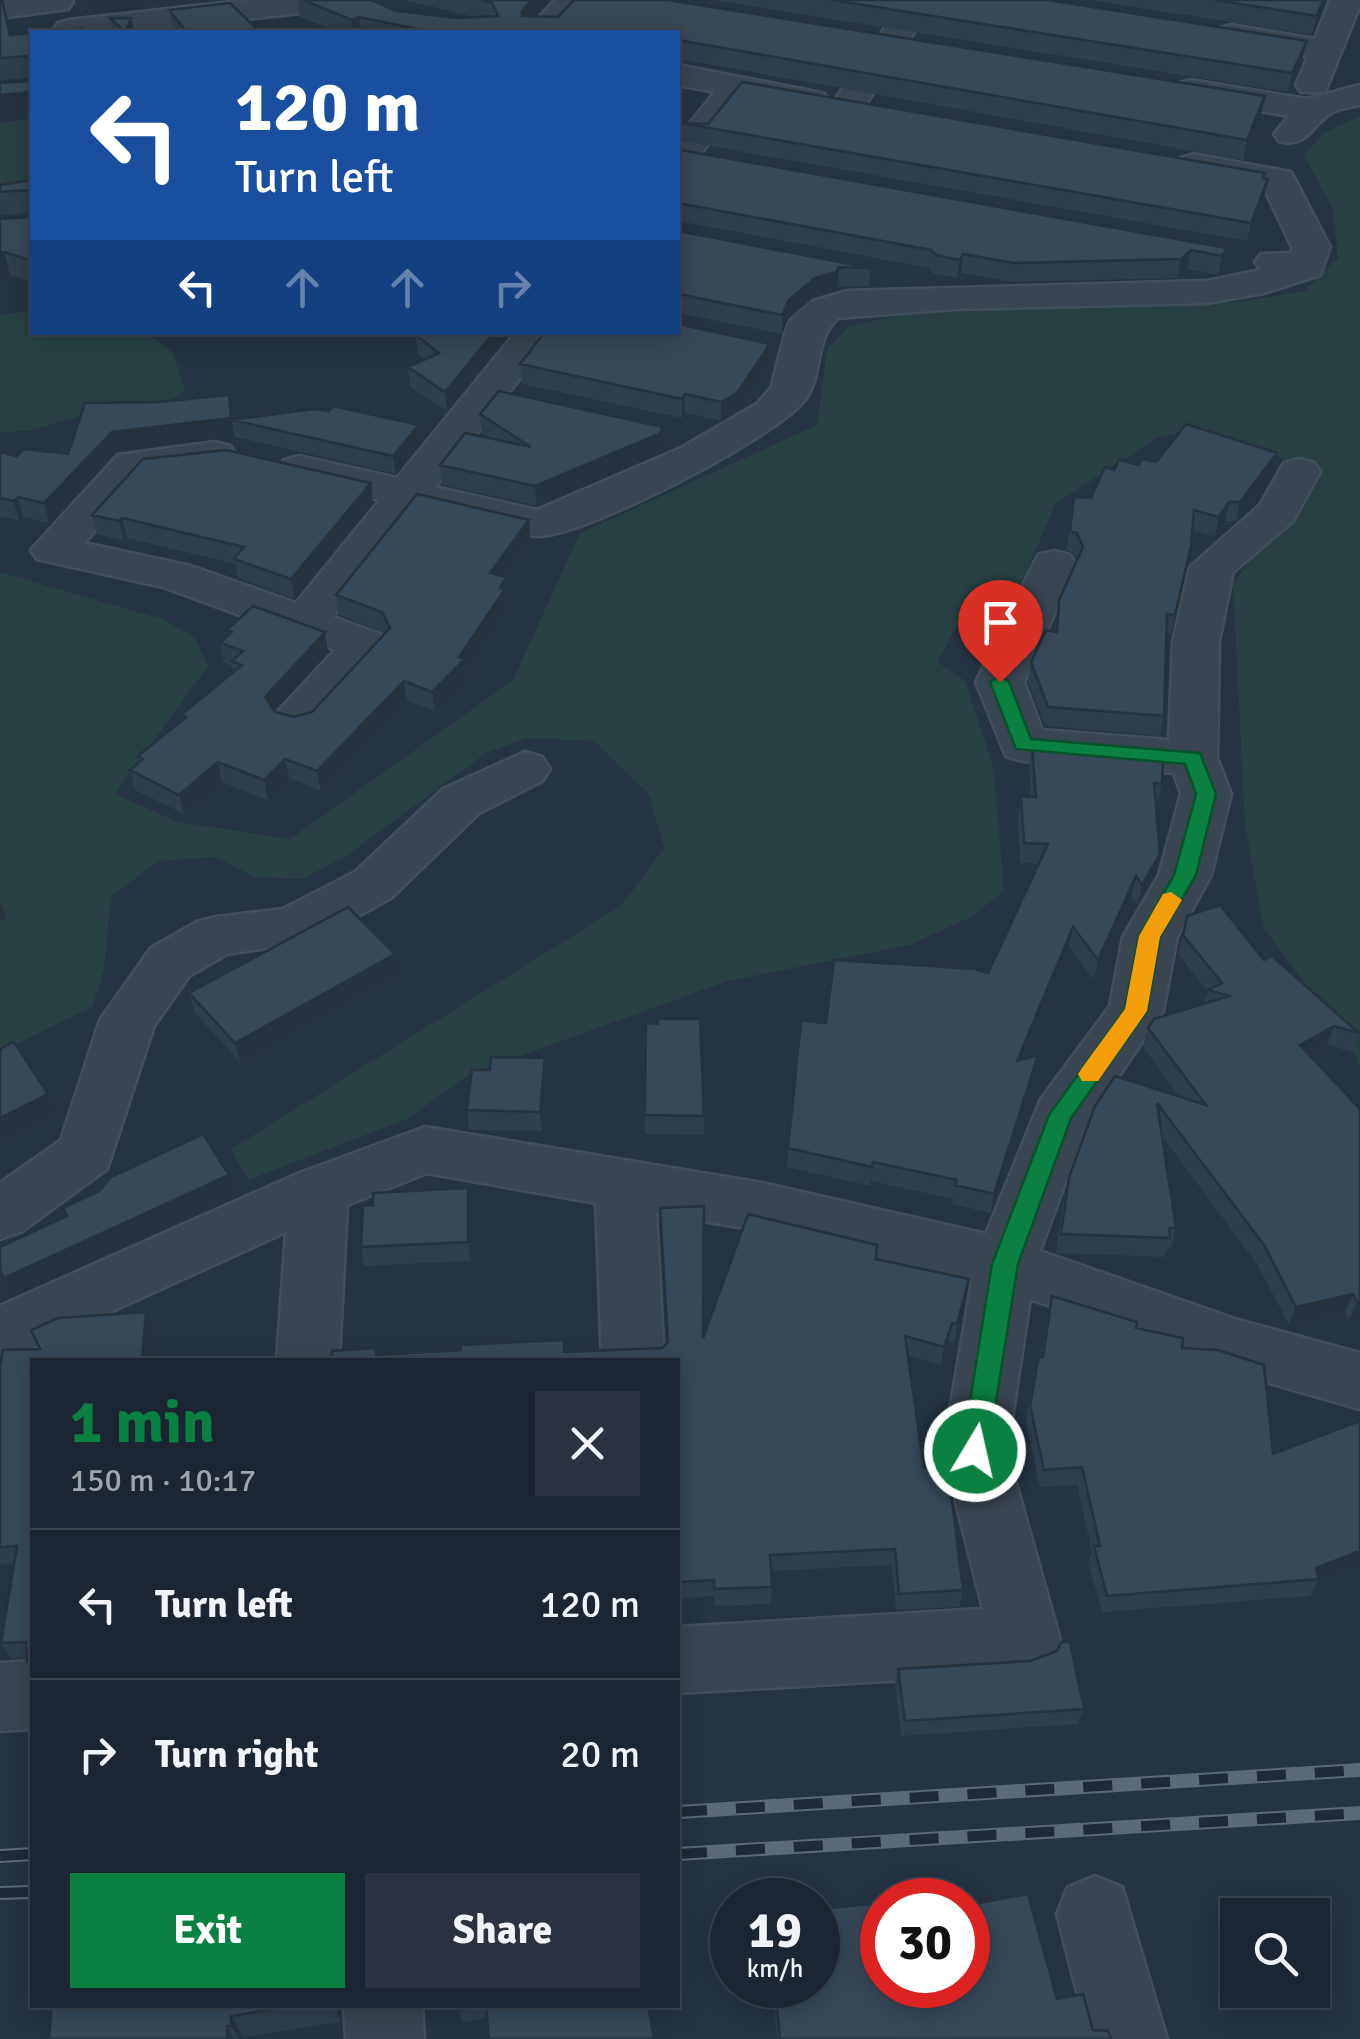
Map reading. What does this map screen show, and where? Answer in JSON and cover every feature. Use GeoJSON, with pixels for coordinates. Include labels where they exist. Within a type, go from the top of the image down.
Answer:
{"type":"FeatureCollection","features":[{"type":"Feature","properties":{"kind":"street"},"geometry":{"type":"LineString","coordinates":[[0,9],[63,16],[334,0]]}},
{"type":"Feature","properties":{"kind":"street"},"geometry":{"type":"LineString","coordinates":[[544,30],[572,0]]}},
{"type":"Feature","properties":{"kind":"street"},"geometry":{"type":"LineString","coordinates":[[847,107],[920,0]]}},
{"type":"Feature","properties":{"kind":"street"},"geometry":{"type":"LineString","coordinates":[[1317,107],[1311,92],[1346,0]]}},
{"type":"Feature","properties":{"kind":"street"},"geometry":{"type":"LineString","coordinates":[[1194,29],[1325,50]]}},
{"type":"Feature","properties":{"kind":"street"},"geometry":{"type":"LineString","coordinates":[[854,36],[930,48]]}},
{"type":"Feature","properties":{"kind":"street"},"geometry":{"type":"LineString","coordinates":[[680,75],[885,113]]}},
{"type":"Feature","properties":{"kind":"street"},"geometry":{"type":"LineString","coordinates":[[1166,86],[1317,107]]}},
{"type":"Feature","properties":{"kind":"street"},"geometry":{"type":"LineString","coordinates":[[680,157],[736,88]]}},
{"type":"Feature","properties":{"kind":"street"},"geometry":{"type":"LineString","coordinates":[[1307,267],[1311,248],[1278,180],[1293,128],[1317,107],[1360,94]]}},
{"type":"Feature","properties":{"kind":"street"},"geometry":{"type":"LineString","coordinates":[[680,157],[726,162]]}},
{"type":"Feature","properties":{"kind":"street"},"geometry":{"type":"LineString","coordinates":[[1152,158],[1278,180]]}},
{"type":"Feature","properties":{"kind":"street"},"geometry":{"type":"LineString","coordinates":[[1235,255],[1307,267]]}},
{"type":"Feature","properties":{"kind":"street"},"geometry":{"type":"LineString","coordinates":[[842,266],[914,280],[954,298]]}},
{"type":"Feature","properties":{"kind":"street"},"geometry":{"type":"LineString","coordinates":[[297,717],[367,645],[175,576],[53,550],[133,464],[230,453],[538,523],[560,519],[722,444],[770,413],[791,391],[806,326],[824,310],[847,303],[1207,292],[1251,285],[1307,267]]}},
{"type":"Feature","properties":{"kind":"street"},"geometry":{"type":"LineString","coordinates":[[305,622],[534,335]]}},
{"type":"Feature","properties":{"kind":"street"},"geometry":{"type":"LineString","coordinates":[[757,344],[798,353]]}},
{"type":"Feature","properties":{"kind":"street"},"geometry":{"type":"LineString","coordinates":[[488,392],[529,401]]}},
{"type":"Feature","properties":{"kind":"street"},"geometry":{"type":"LineString","coordinates":[[656,428],[722,444]]}},
{"type":"Feature","properties":{"kind":"street"},"geometry":{"type":"LineString","coordinates":[[680,1660],[1025,1640],[975,1451],[1005,1264],[1060,1115],[1136,1011],[1150,936],[1185,875],[1206,794],[1193,758],[1196,642],[1212,567],[1278,512],[1299,472]]}},
{"type":"Feature","properties":{"kind":"street"},"geometry":{"type":"LineString","coordinates":[[1054,565],[1000,682],[1023,745],[1193,758]]}},
{"type":"Feature","properties":{"kind":"street"},"geometry":{"type":"LineString","coordinates":[[0,1215],[86,1153],[128,1020],[170,962],[216,936],[294,926],[373,885],[461,801],[525,770]]}},
{"type":"Feature","properties":{"kind":"street"},"geometry":{"type":"LineString","coordinates":[[0,1336],[318,1191],[426,1150],[762,1207],[1005,1264],[1238,1347],[1360,1381]]}},
{"type":"Feature","properties":{"kind":"street"},"geometry":{"type":"LineString","coordinates":[[625,1181],[633,1358]]}},
{"type":"Feature","properties":{"kind":"street"},"geometry":{"type":"LineString","coordinates":[[308,1358],[318,1191]]}},
{"type":"Feature","properties":{"kind":"street"},"geometry":{"type":"LineString","coordinates":[[0,1697],[30,1696]]}},
{"type":"Feature","properties":{"kind":"street"},"geometry":{"type":"LineString","coordinates":[[1095,1914],[1128,2039]]}},
{"type":"Feature","properties":{"kind":"street"},"geometry":{"type":"LineString","coordinates":[[383,2008],[385,2039]]}},
{"type":"Feature","properties":{"kind":"green space"},"geometry":{"type":"Polygon","coordinates":[[[1360,116],[1360,1069],[1353,1049],[1263,927],[1245,824],[1233,584],[1315,469],[1193,429],[1157,438],[1055,504],[1012,607],[963,613],[938,662],[965,681],[993,765],[1004,891],[971,917],[910,945],[728,981],[470,1074],[407,1119],[248,1180],[231,1149],[622,905],[664,848],[649,794],[594,741],[527,738],[486,753],[349,854],[303,879],[254,877],[216,857],[159,861],[111,896],[104,970],[92,1007],[0,1052],[0,572],[165,620],[195,638],[208,666],[115,794],[178,822],[290,839],[513,680],[580,533],[817,425],[827,349],[849,327],[904,313],[1236,302],[1304,291],[1338,258],[1333,209],[1304,155],[1323,133],[1360,116]]]}},
{"type":"Feature","properties":{"kind":"green space"},"geometry":{"type":"Polygon","coordinates":[[[30,120],[30,199],[0,201],[0,123],[30,120]]]}},
{"type":"Feature","properties":{"kind":"green space"},"geometry":{"type":"Polygon","coordinates":[[[30,310],[30,335],[150,335],[173,353],[185,390],[161,409],[97,411],[28,431],[0,432],[0,315],[30,310]]]}},
{"type":"Feature","properties":{"kind":"building"},"geometry":{"type":"Polygon","coordinates":[[[2,0],[10,35],[30,33],[30,81],[29,56],[0,58],[2,0]]]}},
{"type":"Feature","properties":{"kind":"building"},"geometry":{"type":"Polygon","coordinates":[[[303,0],[371,0],[397,11],[458,18],[498,16],[492,2],[481,0],[532,0],[522,16],[558,17],[574,0],[668,0],[1265,96],[1247,140],[680,40],[680,30],[422,30],[359,17],[352,20],[303,0]]]}},
{"type":"Feature","properties":{"kind":"building"},"geometry":{"type":"Polygon","coordinates":[[[832,0],[1048,0],[1307,41],[1292,73],[832,0]]]}},
{"type":"Feature","properties":{"kind":"building"},"geometry":{"type":"Polygon","coordinates":[[[1215,0],[1323,0],[1317,16],[1215,0]]]}},
{"type":"Feature","properties":{"kind":"building"},"geometry":{"type":"Polygon","coordinates":[[[230,3],[258,30],[185,30],[169,10],[230,3]]]}},
{"type":"Feature","properties":{"kind":"building"},"geometry":{"type":"Polygon","coordinates":[[[110,18],[131,18],[127,30],[110,18]]]}},
{"type":"Feature","properties":{"kind":"building"},"geometry":{"type":"Polygon","coordinates":[[[30,81],[30,92],[0,95],[0,83],[30,81]]]}},
{"type":"Feature","properties":{"kind":"building"},"geometry":{"type":"Polygon","coordinates":[[[742,82],[1265,173],[1263,178],[1268,179],[1251,223],[682,123],[708,124],[742,82]]]}},
{"type":"Feature","properties":{"kind":"building"},"geometry":{"type":"Polygon","coordinates":[[[680,149],[1227,248],[1222,256],[1191,250],[1181,259],[1014,263],[963,254],[960,260],[936,255],[931,250],[680,203],[680,149]]]}},
{"type":"Feature","properties":{"kind":"building"},"geometry":{"type":"Polygon","coordinates":[[[30,180],[30,260],[0,253],[0,219],[29,217],[29,190],[0,192],[0,185],[30,180]]]}},
{"type":"Feature","properties":{"kind":"building"},"geometry":{"type":"Polygon","coordinates":[[[680,231],[871,268],[839,267],[836,272],[815,278],[789,300],[782,315],[680,294],[680,231]]]}},
{"type":"Feature","properties":{"kind":"building"},"geometry":{"type":"Polygon","coordinates":[[[680,324],[770,344],[737,393],[721,402],[685,394],[682,399],[520,364],[543,335],[680,335],[680,324]]]}},
{"type":"Feature","properties":{"kind":"building"},"geometry":{"type":"Polygon","coordinates":[[[416,335],[492,335],[445,392],[408,367],[439,353],[416,335]]]}},
{"type":"Feature","properties":{"kind":"building"},"geometry":{"type":"Polygon","coordinates":[[[499,391],[663,427],[659,434],[535,486],[440,465],[465,433],[531,447],[480,414],[499,391]]]}},
{"type":"Feature","properties":{"kind":"building"},"geometry":{"type":"Polygon","coordinates":[[[229,395],[231,418],[112,432],[44,503],[18,497],[14,501],[0,498],[0,452],[17,456],[24,449],[68,454],[85,403],[158,402],[229,395]]]}},
{"type":"Feature","properties":{"kind":"building"},"geometry":{"type":"Polygon","coordinates":[[[333,406],[419,425],[393,456],[232,420],[314,409],[329,411],[333,406]]]}},
{"type":"Feature","properties":{"kind":"building"},"geometry":{"type":"Polygon","coordinates":[[[1186,424],[1277,453],[1240,502],[1229,502],[1219,517],[1194,510],[1191,546],[1175,615],[1167,614],[1164,716],[1048,707],[1031,662],[1046,630],[1057,632],[1059,600],[1083,547],[1077,533],[1070,531],[1074,497],[1091,498],[1105,467],[1114,470],[1119,460],[1139,465],[1142,459],[1156,462],[1186,424]]]}},
{"type":"Feature","properties":{"kind":"building"},"geometry":{"type":"Polygon","coordinates":[[[226,450],[371,483],[291,579],[234,559],[244,547],[122,518],[119,521],[92,515],[143,459],[226,450]]]}},
{"type":"Feature","properties":{"kind":"building"},"geometry":{"type":"Polygon","coordinates":[[[417,494],[529,520],[490,573],[507,577],[500,588],[505,589],[459,657],[465,659],[432,692],[404,681],[317,771],[285,759],[264,780],[218,762],[179,795],[130,770],[143,759],[138,756],[186,717],[181,715],[242,665],[232,661],[243,651],[220,643],[232,632],[227,630],[253,606],[325,632],[265,697],[275,712],[294,717],[312,712],[390,628],[382,612],[336,595],[417,494]]]}},
{"type":"Feature","properties":{"kind":"building"},"geometry":{"type":"Polygon","coordinates":[[[1032,745],[1163,756],[1162,784],[1154,783],[1160,854],[1142,885],[1136,876],[1098,960],[1073,927],[1017,1061],[1038,1055],[994,1194],[955,1185],[957,1180],[873,1162],[872,1167],[788,1148],[801,1021],[826,1023],[834,960],[988,973],[1048,844],[1024,843],[1021,797],[1036,797],[1032,745]]]}},
{"type":"Feature","properties":{"kind":"building"},"geometry":{"type":"Polygon","coordinates":[[[1220,905],[1264,960],[1272,956],[1359,1033],[1334,1026],[1300,1045],[1360,1109],[1360,1301],[1353,1294],[1296,1307],[1264,1245],[1157,1103],[1176,1228],[1169,1228],[1170,1238],[1061,1234],[1069,1177],[1095,1106],[1115,1076],[1206,1105],[1148,1028],[1154,1019],[1229,996],[1208,990],[1222,983],[1183,935],[1187,916],[1220,905]]]}},
{"type":"Feature","properties":{"kind":"building"},"geometry":{"type":"Polygon","coordinates":[[[348,907],[395,954],[235,1043],[189,993],[348,907]]]}},
{"type":"Feature","properties":{"kind":"building"},"geometry":{"type":"Polygon","coordinates":[[[658,1019],[700,1019],[704,1116],[645,1115],[646,1023],[658,1024],[658,1019]]]}},
{"type":"Feature","properties":{"kind":"building"},"geometry":{"type":"Polygon","coordinates":[[[14,1042],[48,1094],[0,1118],[0,1049],[14,1042]]]}},
{"type":"Feature","properties":{"kind":"building"},"geometry":{"type":"Polygon","coordinates":[[[491,1057],[545,1058],[540,1112],[467,1110],[472,1070],[490,1070],[491,1057]]]}},
{"type":"Feature","properties":{"kind":"building"},"geometry":{"type":"Polygon","coordinates":[[[203,1134],[229,1175],[4,1278],[0,1247],[67,1216],[63,1208],[99,1191],[111,1177],[203,1134]]]}},
{"type":"Feature","properties":{"kind":"building"},"geometry":{"type":"Polygon","coordinates":[[[468,1188],[468,1242],[361,1247],[363,1206],[373,1205],[373,1193],[468,1188]]]}},
{"type":"Feature","properties":{"kind":"building"},"geometry":{"type":"Polygon","coordinates":[[[704,1206],[703,1338],[748,1214],[877,1245],[876,1259],[969,1279],[957,1324],[952,1323],[944,1347],[905,1336],[924,1468],[948,1468],[963,1590],[899,1594],[895,1549],[770,1555],[772,1587],[714,1589],[714,1580],[680,1582],[680,1358],[331,1358],[332,1351],[376,1348],[376,1355],[461,1350],[461,1345],[564,1340],[564,1352],[662,1348],[668,1342],[660,1208],[704,1206]]]}},
{"type":"Feature","properties":{"kind":"building"},"geometry":{"type":"Polygon","coordinates":[[[1052,1296],[1137,1322],[1136,1328],[1183,1338],[1182,1348],[1218,1350],[1264,1365],[1273,1454],[1360,1421],[1360,1551],[1316,1568],[1319,1579],[1107,1596],[1094,1546],[1100,1546],[1082,1467],[1044,1470],[1030,1406],[1039,1356],[1043,1357],[1052,1296]]]}},
{"type":"Feature","properties":{"kind":"building"},"geometry":{"type":"Polygon","coordinates":[[[146,1312],[142,1358],[30,1358],[27,1662],[26,1642],[1,1643],[17,1546],[0,1547],[0,1366],[3,1350],[40,1349],[31,1330],[58,1318],[146,1312]]]}},
{"type":"Feature","properties":{"kind":"building"},"geometry":{"type":"Polygon","coordinates":[[[1061,1642],[1070,1642],[1084,1709],[905,1721],[898,1669],[1030,1661],[1057,1651],[1061,1642]]]}},
{"type":"Feature","properties":{"kind":"building"},"geometry":{"type":"Polygon","coordinates":[[[1028,1894],[1057,1999],[1083,1994],[1093,2030],[1108,2031],[1111,2039],[780,2039],[777,2008],[840,2008],[840,1907],[860,1905],[860,2008],[990,2008],[990,1901],[1028,1894]]]}},
{"type":"Feature","properties":{"kind":"building"},"geometry":{"type":"Polygon","coordinates":[[[52,2008],[280,2008],[231,2016],[227,2039],[49,2039],[52,2008]]]}},
{"type":"Feature","properties":{"kind":"building"},"geometry":{"type":"Polygon","coordinates":[[[486,2008],[649,2008],[654,2039],[489,2039],[486,2008]]]}},
{"type":"Feature","properties":{"kind":"railway"},"geometry":{"type":"LineString","coordinates":[[680,1812],[1360,1770]]}},
{"type":"Feature","properties":{"kind":"railway"},"geometry":{"type":"LineString","coordinates":[[680,1854],[1360,1813]]}},
{"type":"Feature","properties":{"kind":"railway"},"geometry":{"type":"LineString","coordinates":[[0,1856],[30,1854]]}},
{"type":"Feature","properties":{"kind":"railway"},"geometry":{"type":"LineString","coordinates":[[0,1893],[30,1892]]}},
{"type":"Feature","properties":{"kind":"slow traffic"},"geometry":{"type":"LineString","coordinates":[[1090,1074],[1136,1011],[1150,936],[1171,900]]}},
{"type":"Feature","properties":{"kind":"route"},"geometry":{"type":"LineString","coordinates":[[975,1451],[1005,1264],[1060,1115],[1136,1011],[1150,936],[1185,875],[1206,794],[1193,758],[1023,745],[1000,682]]}}]}
